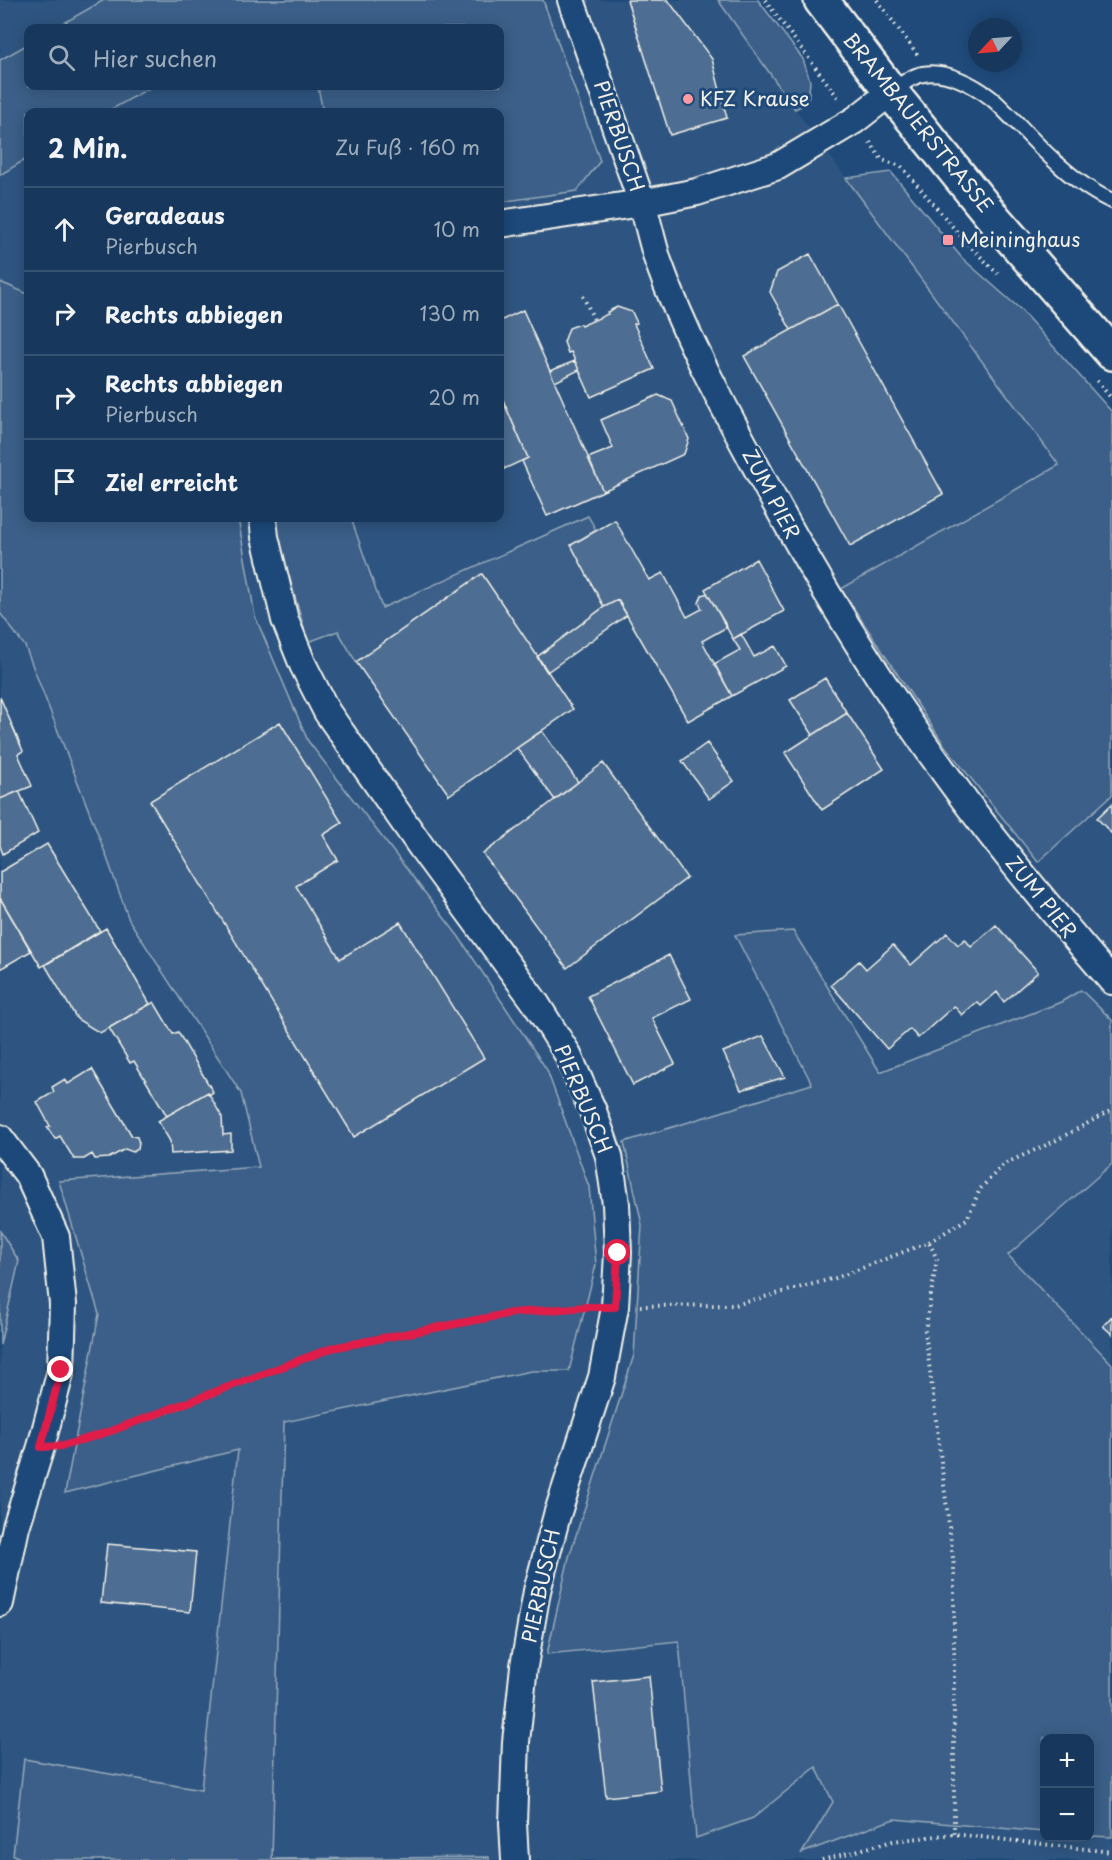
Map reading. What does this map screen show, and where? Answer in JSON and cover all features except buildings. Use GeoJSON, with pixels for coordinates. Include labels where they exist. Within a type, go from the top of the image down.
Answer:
{"type":"FeatureCollection","features":[{"type":"Feature","properties":{"kind":"main road","name":"BRAMBAUERSTRASSE"},"geometry":{"type":"LineString","coordinates":[[821,0],[891,92],[991,214],[1101,363]]}},
{"type":"Feature","properties":{"kind":"street","name":"PIERBUSCH"},"geometry":{"type":"LineString","coordinates":[[504,223],[642,203],[571,0]]}},
{"type":"Feature","properties":{"kind":"street"},"geometry":{"type":"LineString","coordinates":[[642,203],[697,192],[778,166],[855,120],[891,92]]}},
{"type":"Feature","properties":{"kind":"street","name":"ZUM PIER"},"geometry":{"type":"LineString","coordinates":[[642,203],[658,260],[691,342],[795,539],[852,634],[916,733],[984,827],[1053,913],[1112,981]]}},
{"type":"Feature","properties":{"kind":"street","name":"PIERBUSCH"},"geometry":{"type":"LineString","coordinates":[[263,522],[285,620],[303,665],[327,712],[422,848],[535,1002],[567,1053],[609,1156],[616,1204],[618,1253],[615,1307],[602,1377],[557,1515],[535,1601],[524,1666],[516,1742],[513,1824],[515,1860]]}},
{"type":"Feature","properties":{"kind":"street"},"geometry":{"type":"LineString","coordinates":[[0,1138],[28,1175],[56,1237],[63,1304],[61,1370],[41,1447],[16,1527],[0,1603]]}},
{"type":"Feature","properties":{"kind":"lane"},"geometry":{"type":"LineString","coordinates":[[891,92],[909,79],[924,74],[960,80],[991,98],[1035,142],[1094,193],[1112,201]]}},
{"type":"Feature","properties":{"kind":"path"},"geometry":{"type":"LineString","coordinates":[[765,0],[855,120],[882,160],[901,166],[964,240],[999,275]]}},
{"type":"Feature","properties":{"kind":"path"},"geometry":{"type":"LineString","coordinates":[[877,0],[931,74]]}},
{"type":"Feature","properties":{"kind":"path"},"geometry":{"type":"LineString","coordinates":[[583,296],[594,320]]}},
{"type":"Feature","properties":{"kind":"path"},"geometry":{"type":"LineString","coordinates":[[1101,363],[1112,399]]}},
{"type":"Feature","properties":{"kind":"path"},"geometry":{"type":"LineString","coordinates":[[41,1447],[63,1446],[111,1431],[332,1348],[512,1313],[586,1307],[735,1305],[839,1277],[929,1242],[967,1219],[980,1189],[1004,1164],[1053,1142],[1112,1110]]}},
{"type":"Feature","properties":{"kind":"path"},"geometry":{"type":"LineString","coordinates":[[929,1242],[938,1259],[925,1331],[954,1566],[954,1834]]}},
{"type":"Feature","properties":{"kind":"path"},"geometry":{"type":"LineString","coordinates":[[822,1860],[893,1840],[954,1834],[1112,1852]]}},
{"type":"Feature","properties":{"kind":"shaded area"},"geometry":{"type":"Polygon","coordinates":[[[0,0],[718,0],[795,109],[1059,465],[1112,526],[1112,1860],[0,1860],[0,1345],[19,1261],[0,1231],[0,0]]]}},
{"type":"Feature","properties":{"kind":"shaded area"},"geometry":{"type":"Polygon","coordinates":[[[104,0],[543,0],[600,161],[577,191],[504,201],[504,108],[322,108],[319,90],[504,90],[504,24],[62,24],[104,0]]]}},
{"type":"Feature","properties":{"kind":"shaded area"},"geometry":{"type":"Polygon","coordinates":[[[718,0],[758,0],[803,59],[810,81],[808,103],[795,109],[718,0]]]}},
{"type":"Feature","properties":{"kind":"shaded area"},"geometry":{"type":"Polygon","coordinates":[[[24,46],[24,90],[146,90],[114,108],[24,108],[24,160],[0,175],[0,60],[24,46]]]}},
{"type":"Feature","properties":{"kind":"shaded area"},"geometry":{"type":"Polygon","coordinates":[[[891,172],[962,258],[1020,309],[1112,412],[1112,795],[1038,862],[945,746],[841,589],[1059,465],[846,178],[891,172]]]}},
{"type":"Feature","properties":{"kind":"shaded area"},"geometry":{"type":"Polygon","coordinates":[[[0,282],[24,292],[24,522],[239,522],[255,616],[308,741],[459,937],[547,1070],[589,1187],[596,1265],[569,1371],[531,1371],[284,1422],[272,1859],[489,1857],[489,1860],[25,1860],[13,1855],[24,1759],[201,1790],[238,1450],[65,1493],[99,1314],[59,1181],[259,1167],[241,1093],[129,920],[25,646],[0,613],[0,282]]]}},
{"type":"Feature","properties":{"kind":"shaded area"},"geometry":{"type":"Polygon","coordinates":[[[588,516],[596,530],[571,545],[604,607],[537,657],[481,574],[356,662],[338,631],[308,642],[277,534],[276,522],[352,522],[382,608],[588,516]]]}},
{"type":"Feature","properties":{"kind":"shaded area"},"geometry":{"type":"Polygon","coordinates":[[[793,931],[880,1072],[1061,1002],[1081,990],[1112,1020],[1112,1164],[1008,1255],[1112,1364],[1112,1837],[1094,1836],[1094,1734],[1040,1734],[1040,1832],[894,1819],[802,1853],[833,1802],[816,1767],[753,1818],[696,1838],[679,1641],[547,1654],[569,1557],[634,1355],[642,1225],[624,1142],[812,1084],[735,935],[793,931]]]}},
{"type":"Feature","properties":{"kind":"shaded area"},"geometry":{"type":"Polygon","coordinates":[[[0,1231],[19,1261],[0,1345],[0,1231]]]}},
{"type":"Feature","properties":{"kind":"place","name":"KFZ Krause"},"geometry":{"type":"Point","coordinates":[688,99]}},
{"type":"Feature","properties":{"kind":"place","name":"Meininghaus"},"geometry":{"type":"Point","coordinates":[948,240]}},
{"type":"Feature","properties":{"kind":"route"},"geometry":{"type":"LineString","coordinates":[[61,1370],[41,1447],[63,1446],[111,1431],[332,1348],[512,1313],[615,1307],[618,1253]]}}]}
